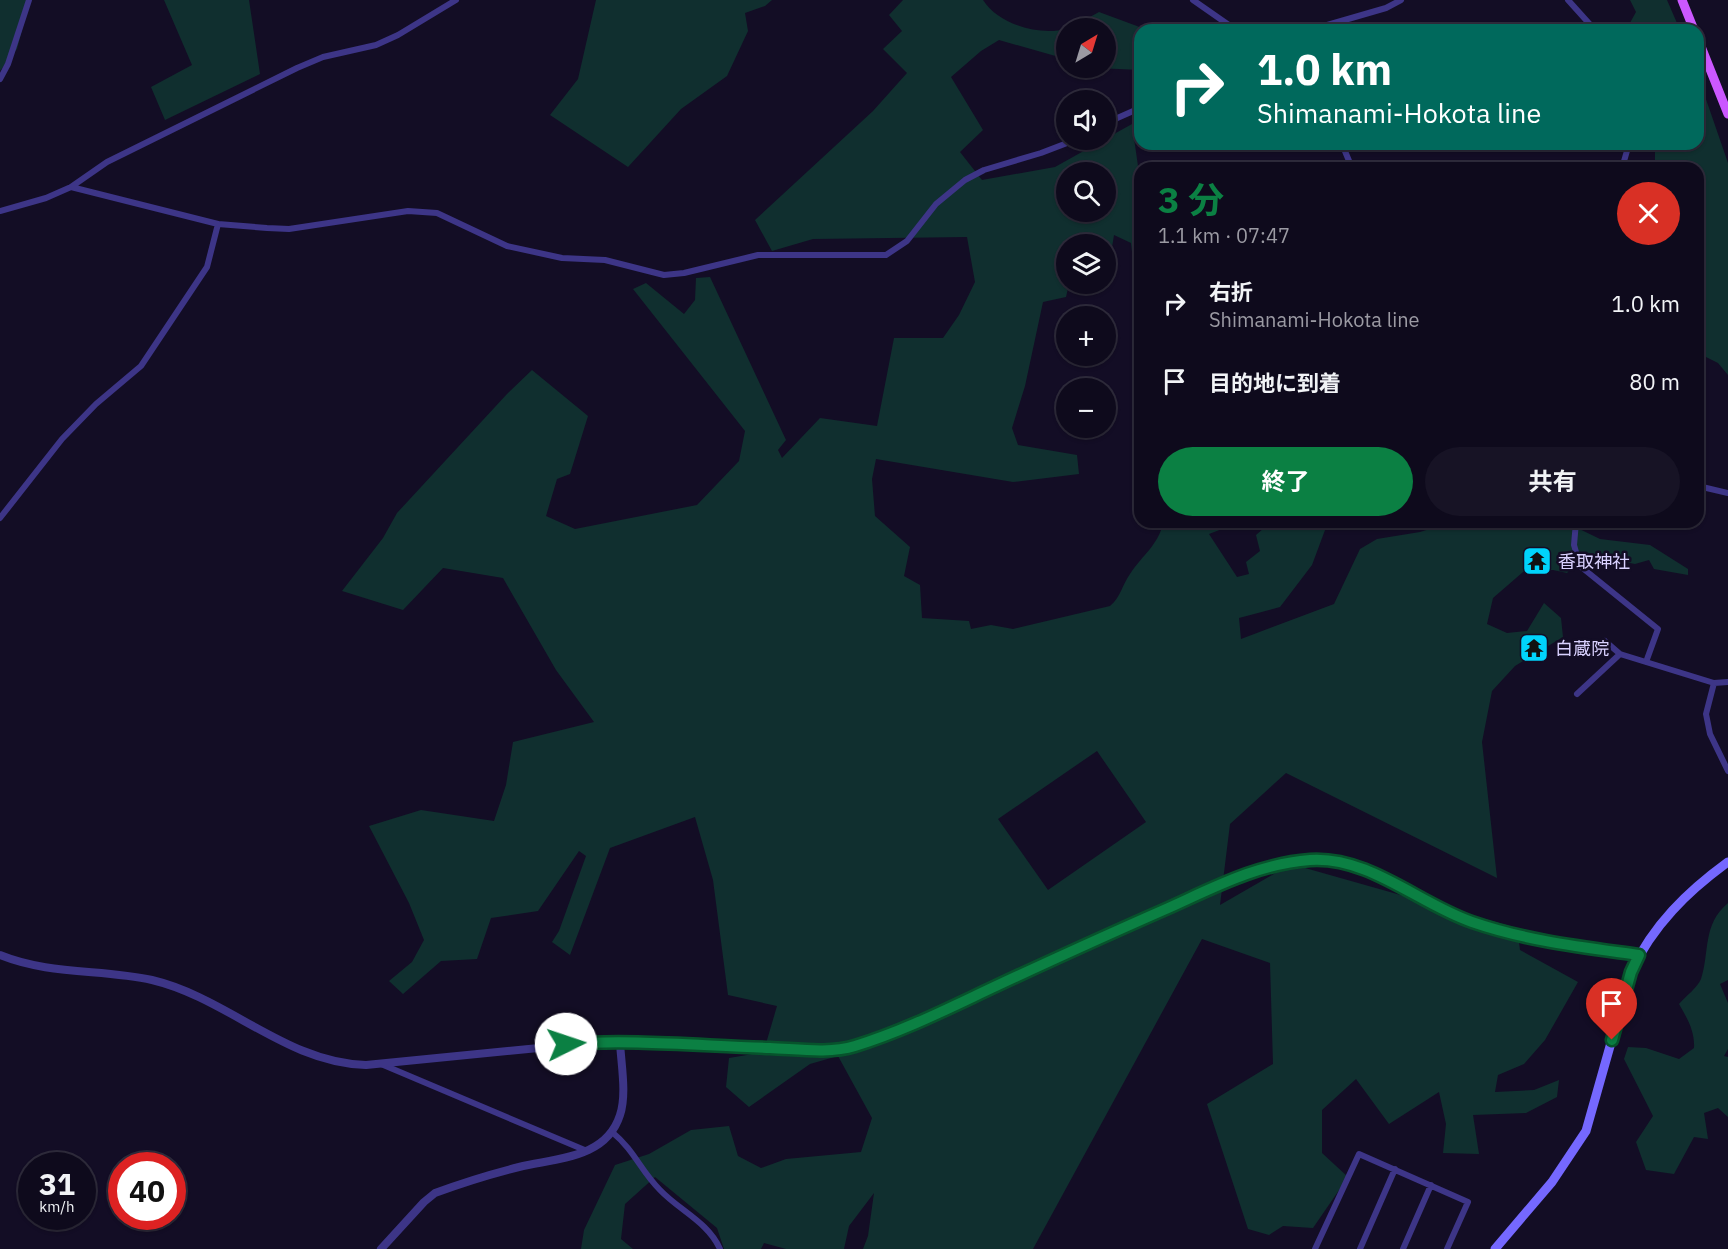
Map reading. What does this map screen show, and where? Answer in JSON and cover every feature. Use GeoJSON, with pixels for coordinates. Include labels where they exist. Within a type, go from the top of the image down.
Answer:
{"type":"FeatureCollection","features":[{"type":"Feature","properties":{"kind":"main road"},"geometry":{"type":"LineString","coordinates":[[1682,0],[1692,24]]}},
{"type":"Feature","properties":{"kind":"main road"},"geometry":{"type":"LineString","coordinates":[[1704,54],[1728,114]]}},
{"type":"Feature","properties":{"kind":"main road"},"geometry":{"type":"LineString","coordinates":[[1495,1249],[1552,1182],[1586,1131],[1631,972],[1639,955],[1659,925],[1680,901],[1695,886],[1728,862]]}},
{"type":"Feature","properties":{"kind":"street"},"geometry":{"type":"LineString","coordinates":[[0,79],[9,64],[29,0]]}},
{"type":"Feature","properties":{"kind":"street"},"geometry":{"type":"LineString","coordinates":[[0,211],[46,198],[71,187],[107,162],[297,68],[323,57],[376,45],[398,35],[456,0]]}},
{"type":"Feature","properties":{"kind":"street"},"geometry":{"type":"LineString","coordinates":[[1193,0],[1227,24]]}},
{"type":"Feature","properties":{"kind":"street"},"geometry":{"type":"LineString","coordinates":[[1331,24],[1386,8],[1401,0]]}},
{"type":"Feature","properties":{"kind":"street"},"geometry":{"type":"LineString","coordinates":[[1568,0],[1590,24]]}},
{"type":"Feature","properties":{"kind":"street"},"geometry":{"type":"LineString","coordinates":[[1116,119],[1134,111]]}},
{"type":"Feature","properties":{"kind":"street"},"geometry":{"type":"LineString","coordinates":[[71,187],[218,224],[289,229],[408,211],[437,213],[507,246],[562,258],[605,260],[664,275],[684,273],[758,255],[884,255],[902,246],[936,204],[965,180],[984,170],[1056,147]]}},
{"type":"Feature","properties":{"kind":"street"},"geometry":{"type":"LineString","coordinates":[[0,518],[62,439],[108,393],[141,366],[207,267],[218,224]]}},
{"type":"Feature","properties":{"kind":"street"},"geometry":{"type":"LineString","coordinates":[[1704,486],[1728,493]]}},
{"type":"Feature","properties":{"kind":"street"},"geometry":{"type":"LineString","coordinates":[[1575,528],[1574,545],[1580,566],[1659,629],[1646,662]]}},
{"type":"Feature","properties":{"kind":"street"},"geometry":{"type":"LineString","coordinates":[[1605,641],[1620,654],[1714,683],[1728,682]]}},
{"type":"Feature","properties":{"kind":"street"},"geometry":{"type":"LineString","coordinates":[[1578,694],[1620,654]]}},
{"type":"Feature","properties":{"kind":"street"},"geometry":{"type":"LineString","coordinates":[[1714,683],[1706,714],[1710,734],[1728,771]]}},
{"type":"Feature","properties":{"kind":"street"},"geometry":{"type":"LineString","coordinates":[[0,955],[33,965],[152,980],[191,993],[318,1058],[347,1064],[379,1063],[566,1044],[620,1042],[840,1050],[913,1026],[1092,941],[1230,879],[1262,868],[1311,860],[1328,861],[1367,871],[1430,904],[1469,921],[1514,936],[1639,955]]}},
{"type":"Feature","properties":{"kind":"street"},"geometry":{"type":"LineString","coordinates":[[381,1249],[435,1193],[498,1173],[570,1158],[588,1151],[612,1132],[620,1115],[623,1099],[620,1042]]}},
{"type":"Feature","properties":{"kind":"street"},"geometry":{"type":"LineString","coordinates":[[379,1063],[588,1151]]}},
{"type":"Feature","properties":{"kind":"street"},"geometry":{"type":"LineString","coordinates":[[612,1132],[628,1145],[645,1173],[662,1192],[714,1236],[720,1249]]}},
{"type":"Feature","properties":{"kind":"street"},"geometry":{"type":"LineString","coordinates":[[1315,1249],[1359,1154],[1468,1202],[1447,1249]]}},
{"type":"Feature","properties":{"kind":"street"},"geometry":{"type":"LineString","coordinates":[[1360,1249],[1395,1169]]}},
{"type":"Feature","properties":{"kind":"street"},"geometry":{"type":"LineString","coordinates":[[1403,1249],[1431,1185]]}},
{"type":"Feature","properties":{"kind":"green space"},"geometry":{"type":"Polygon","coordinates":[[[0,0],[30,0],[17,49],[0,71],[0,0]]]}},
{"type":"Feature","properties":{"kind":"green space"},"geometry":{"type":"Polygon","coordinates":[[[164,0],[249,0],[260,74],[165,120],[151,87],[192,65],[164,0]]]}},
{"type":"Feature","properties":{"kind":"green space"},"geometry":{"type":"Polygon","coordinates":[[[596,0],[772,0],[765,6],[745,13],[748,31],[727,76],[681,109],[628,167],[550,115],[578,79],[596,0]]]}},
{"type":"Feature","properties":{"kind":"green space"},"geometry":{"type":"Polygon","coordinates":[[[903,0],[983,0],[990,9],[1009,22],[1033,29],[1056,31],[1056,56],[999,40],[981,51],[951,77],[983,130],[960,152],[982,180],[1056,166],[1056,222],[1116,222],[1116,162],[1064,162],[1085,150],[1116,150],[1116,133],[1132,124],[1137,162],[1134,162],[1134,261],[1131,243],[1116,234],[1056,234],[1056,294],[1067,294],[1066,297],[1043,302],[1025,386],[1012,428],[1018,445],[1077,455],[1079,474],[1013,482],[876,459],[872,479],[875,516],[910,547],[904,576],[920,585],[922,618],[969,621],[971,629],[991,625],[1013,629],[1110,606],[1117,599],[1130,574],[1162,528],[1224,528],[1209,534],[1237,577],[1249,574],[1246,562],[1260,551],[1256,535],[1264,528],[1326,528],[1312,565],[1280,607],[1239,618],[1241,639],[1334,604],[1360,549],[1377,539],[1433,528],[1577,528],[1600,539],[1650,545],[1688,569],[1688,575],[1654,569],[1649,560],[1635,564],[1584,554],[1567,573],[1553,570],[1523,572],[1493,598],[1487,624],[1507,633],[1527,631],[1544,603],[1561,618],[1563,637],[1515,666],[1492,691],[1482,742],[1497,878],[1286,773],[1230,824],[1220,905],[1291,864],[1517,928],[1520,950],[1578,982],[1545,1040],[1524,1064],[1498,1075],[1495,1092],[1534,1090],[1559,1080],[1557,1097],[1526,1113],[1473,1115],[1479,1154],[1443,1153],[1446,1124],[1439,1092],[1389,1124],[1356,1079],[1322,1110],[1322,1153],[1348,1177],[1313,1228],[1283,1226],[1269,1235],[1248,1229],[1207,1104],[1273,1064],[1270,963],[1202,939],[1033,1249],[863,1249],[868,1236],[874,1193],[849,1226],[844,1249],[786,1249],[764,1243],[761,1249],[724,1249],[717,1228],[655,1177],[625,1204],[621,1239],[633,1249],[581,1249],[584,1230],[615,1165],[649,1154],[691,1130],[729,1126],[738,1156],[761,1168],[786,1159],[861,1152],[872,1118],[838,1056],[810,1064],[749,1107],[726,1087],[729,1058],[753,1054],[765,1047],[777,1006],[728,995],[713,880],[695,817],[610,848],[570,955],[552,942],[559,931],[586,856],[579,851],[538,911],[491,918],[477,959],[441,961],[403,994],[389,981],[412,962],[424,940],[409,903],[369,826],[421,810],[494,821],[506,785],[513,742],[594,722],[556,670],[503,578],[443,568],[403,610],[342,591],[383,538],[397,513],[532,370],[588,416],[570,474],[557,479],[546,516],[575,529],[697,505],[739,461],[745,431],[633,289],[646,283],[684,314],[695,300],[696,278],[710,277],[786,440],[778,450],[782,458],[820,418],[877,426],[894,338],[943,338],[959,315],[975,282],[967,237],[813,239],[772,251],[755,220],[873,111],[907,73],[883,49],[902,31],[889,15],[903,0]],[[1097,751],[998,819],[1048,890],[1146,822],[1097,751]]]}},
{"type":"Feature","properties":{"kind":"green space"},"geometry":{"type":"Polygon","coordinates":[[[1630,0],[1667,0],[1677,24],[1629,24],[1636,12],[1630,0]]]}},
{"type":"Feature","properties":{"kind":"green space"},"geometry":{"type":"Polygon","coordinates":[[[1099,12],[1115,18],[1088,18],[1099,12]]]}},
{"type":"Feature","properties":{"kind":"green space"},"geometry":{"type":"Polygon","coordinates":[[[1116,18],[1134,25],[1134,70],[1116,69],[1116,18]]]}},
{"type":"Feature","properties":{"kind":"green space"},"geometry":{"type":"Polygon","coordinates":[[[1704,93],[1728,163],[1728,375],[1718,363],[1704,356],[1704,162],[1655,162],[1655,150],[1704,150],[1704,93]]]}},
{"type":"Feature","properties":{"kind":"green space"},"geometry":{"type":"Polygon","coordinates":[[[1728,903],[1728,980],[1720,984],[1728,1003],[1728,1049],[1724,1056],[1728,1057],[1728,1117],[1718,1108],[1704,1113],[1708,1139],[1694,1137],[1674,1174],[1646,1170],[1636,1142],[1653,1116],[1624,1059],[1628,1047],[1646,1048],[1679,1059],[1694,1048],[1692,1030],[1679,1004],[1701,979],[1710,930],[1720,911],[1728,903]]]}},
{"type":"Feature","properties":{"kind":"place","name":"香取神社"},"geometry":{"type":"Point","coordinates":[1537,561]}},
{"type":"Feature","properties":{"kind":"place","name":"白蔵院"},"geometry":{"type":"Point","coordinates":[1534,648]}},
{"type":"Feature","properties":{"kind":"route"},"geometry":{"type":"LineString","coordinates":[[566,1044],[641,1042],[718,1047],[840,1050],[913,1026],[1092,941],[1230,879],[1262,868],[1311,860],[1349,865],[1367,871],[1430,904],[1469,921],[1514,936],[1639,955],[1631,972],[1612,1040]]}}]}
